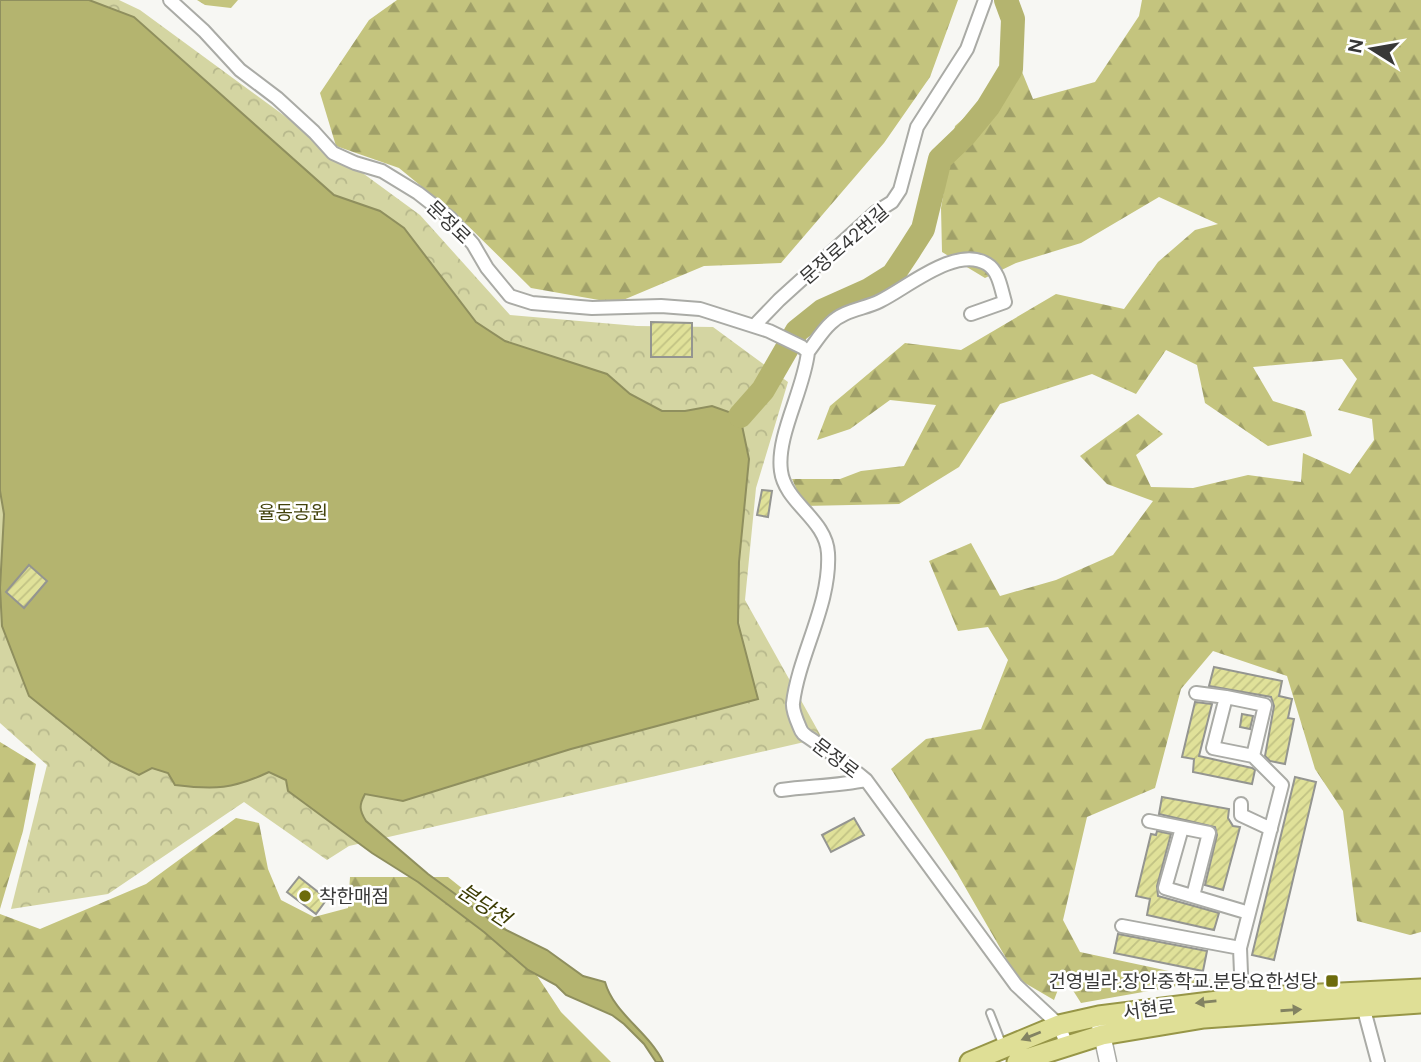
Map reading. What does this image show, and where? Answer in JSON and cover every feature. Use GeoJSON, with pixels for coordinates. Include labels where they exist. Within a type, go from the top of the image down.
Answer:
{"type":"FeatureCollection","features":[{"type":"Feature","properties":{"kind":"main road","name":"서현로"},"geometry":{"type":"LineString","coordinates":[[970,1062],[1067,1046],[1100,1026],[1242,998],[1421,989]]}},
{"type":"Feature","properties":{"kind":"main road","name":"서현로"},"geometry":{"type":"LineString","coordinates":[[1010,1055],[1059,1025],[1100,1026],[1421,1003]]}},
{"type":"Feature","properties":{"kind":"street","name":"문정로"},"geometry":{"type":"LineString","coordinates":[[170,0],[204,31],[240,70],[277,98],[314,132],[332,153],[382,171],[418,193],[450,218],[473,244],[486,268],[510,296],[532,303],[592,308],[661,306],[700,309],[755,325],[805,350],[806,369],[780,453],[781,474],[790,493],[812,517],[822,533],[828,551],[816,625],[793,705],[801,733],[837,756],[866,780],[1016,985],[1059,1025],[1067,1046]]}},
{"type":"Feature","properties":{"kind":"street","name":"문정로42번길"},"geometry":{"type":"LineString","coordinates":[[755,325],[876,212],[892,202],[900,190],[917,127],[967,49],[985,0]]}},
{"type":"Feature","properties":{"kind":"street"},"geometry":{"type":"LineString","coordinates":[[805,350],[831,323],[845,314],[879,302],[946,263],[971,259],[988,264],[998,276],[1005,302],[971,314]]}},
{"type":"Feature","properties":{"kind":"street"},"geometry":{"type":"LineString","coordinates":[[1196,693],[1265,705],[1253,756]]}},
{"type":"Feature","properties":{"kind":"street"},"geometry":{"type":"LineString","coordinates":[[1226,697],[1213,748],[1253,756],[1282,785],[1240,948],[1242,998]]}},
{"type":"Feature","properties":{"kind":"street"},"geometry":{"type":"LineString","coordinates":[[781,790],[836,786],[866,780]]}},
{"type":"Feature","properties":{"kind":"street"},"geometry":{"type":"LineString","coordinates":[[1241,804],[1241,815],[1270,829]]}},
{"type":"Feature","properties":{"kind":"street"},"geometry":{"type":"LineString","coordinates":[[1149,821],[1209,833],[1193,896]]}},
{"type":"Feature","properties":{"kind":"street"},"geometry":{"type":"LineString","coordinates":[[1182,828],[1165,888],[1249,912]]}},
{"type":"Feature","properties":{"kind":"street"},"geometry":{"type":"LineString","coordinates":[[1122,926],[1240,948]]}},
{"type":"Feature","properties":{"kind":"street"},"geometry":{"type":"LineString","coordinates":[[1363,1006],[1378,1062]]}},
{"type":"Feature","properties":{"kind":"street"},"geometry":{"type":"LineString","coordinates":[[1100,1026],[1108,1062]]}},
{"type":"Feature","properties":{"kind":"lane"},"geometry":{"type":"LineString","coordinates":[[990,1013],[1010,1055]]}},
{"type":"Feature","properties":{"kind":"green space","name":"율동공원"},"geometry":{"type":"Polygon","coordinates":[[[0,0],[119,0],[140,10],[420,215],[510,315],[637,326],[713,327],[788,382],[756,488],[745,600],[822,738],[349,846],[327,860],[244,802],[108,894],[11,909],[47,765],[0,723],[0,0]]]}},
{"type":"Feature","properties":{"kind":"green space"},"geometry":{"type":"Polygon","coordinates":[[[197,0],[238,0],[231,8],[205,5],[197,0]]]}},
{"type":"Feature","properties":{"kind":"green space"},"geometry":{"type":"Polygon","coordinates":[[[397,0],[958,0],[930,77],[884,143],[781,263],[704,266],[616,303],[531,288],[460,218],[399,168],[336,146],[320,93],[369,20],[397,0]]]}},
{"type":"Feature","properties":{"kind":"green space"},"geometry":{"type":"Polygon","coordinates":[[[1142,0],[1421,0],[1421,932],[1410,935],[1357,921],[1343,811],[1315,769],[1287,676],[1213,651],[1181,689],[1155,788],[1087,817],[1063,920],[1080,952],[1211,980],[1081,1003],[1067,981],[1059,987],[1054,1000],[1018,979],[957,873],[891,769],[926,739],[981,729],[1008,660],[988,627],[958,631],[929,561],[971,543],[1000,596],[1056,580],[1113,555],[1153,501],[1107,484],[1080,456],[1138,414],[1163,434],[1136,455],[1151,487],[1193,488],[1248,475],[1301,482],[1303,453],[1350,474],[1374,440],[1372,419],[1338,410],[1357,379],[1342,359],[1253,367],[1273,401],[1305,411],[1312,436],[1268,446],[1205,403],[1197,365],[1166,350],[1136,394],[1092,374],[1000,404],[959,467],[899,504],[804,506],[792,479],[840,479],[861,471],[904,466],[936,405],[890,400],[850,429],[817,440],[830,406],[905,343],[961,350],[1056,294],[1124,309],[1158,262],[1195,230],[1218,224],[1159,197],[1081,243],[1016,263],[985,278],[942,252],[941,208],[955,126],[1001,85],[1012,47],[1033,99],[1095,82],[1139,16],[1142,0]]]}},
{"type":"Feature","properties":{"kind":"green space"},"geometry":{"type":"Polygon","coordinates":[[[0,742],[36,764],[23,831],[0,909],[0,742]]]}},
{"type":"Feature","properties":{"kind":"green space"},"geometry":{"type":"Polygon","coordinates":[[[236,818],[259,823],[268,869],[281,900],[314,917],[348,908],[350,877],[448,877],[499,918],[561,1012],[611,1062],[0,1062],[0,914],[40,929],[146,884],[236,818]]]}},
{"type":"Feature","properties":{"kind":"shaded area","name":"율동공원"},"geometry":{"type":"Polygon","coordinates":[[[0,0],[89,0],[134,17],[334,195],[380,211],[404,228],[476,322],[505,341],[607,374],[630,394],[662,411],[685,411],[712,406],[740,416],[749,459],[739,562],[738,623],[758,699],[571,749],[403,801],[365,794],[361,804],[366,821],[428,874],[500,927],[547,950],[583,976],[605,982],[616,1004],[649,1041],[663,1062],[656,1062],[644,1044],[612,1015],[566,995],[556,985],[528,970],[484,932],[418,882],[372,853],[288,791],[286,780],[269,772],[234,785],[202,787],[175,785],[168,773],[152,768],[139,775],[110,761],[29,696],[2,626],[0,588],[4,514],[0,491],[0,0]]]}},
{"type":"Feature","properties":{"kind":"building"},"geometry":{"type":"Polygon","coordinates":[[[651,322],[692,323],[692,357],[651,357],[651,322]]]}},
{"type":"Feature","properties":{"kind":"building"},"geometry":{"type":"Polygon","coordinates":[[[762,490],[772,491],[768,517],[757,515],[762,490]]]}},
{"type":"Feature","properties":{"kind":"building"},"geometry":{"type":"Polygon","coordinates":[[[29,565],[47,581],[24,608],[6,592],[29,565]]]}},
{"type":"Feature","properties":{"kind":"building"},"geometry":{"type":"Polygon","coordinates":[[[1214,667],[1282,681],[1279,696],[1292,699],[1288,718],[1294,719],[1285,764],[1270,761],[1265,756],[1274,706],[1271,697],[1209,686],[1214,667]]]}},
{"type":"Feature","properties":{"kind":"building"},"geometry":{"type":"Polygon","coordinates":[[[1195,702],[1212,704],[1199,756],[1252,768],[1255,770],[1252,784],[1193,772],[1194,759],[1182,757],[1195,702]]]}},
{"type":"Feature","properties":{"kind":"building"},"geometry":{"type":"Polygon","coordinates":[[[1242,714],[1253,716],[1250,729],[1240,727],[1242,714]]]}},
{"type":"Feature","properties":{"kind":"building"},"geometry":{"type":"Polygon","coordinates":[[[1295,777],[1316,782],[1274,960],[1252,955],[1295,777]]]}},
{"type":"Feature","properties":{"kind":"building"},"geometry":{"type":"Polygon","coordinates":[[[1162,797],[1229,809],[1228,818],[1233,826],[1240,827],[1223,890],[1205,885],[1217,835],[1215,827],[1159,814],[1162,797]]]}},
{"type":"Feature","properties":{"kind":"building"},"geometry":{"type":"Polygon","coordinates":[[[854,818],[864,835],[831,852],[822,835],[854,818]]]}},
{"type":"Feature","properties":{"kind":"building"},"geometry":{"type":"Polygon","coordinates":[[[1157,831],[1171,834],[1157,886],[1158,896],[1219,913],[1214,930],[1147,915],[1150,899],[1136,896],[1151,834],[1156,835],[1157,831]]]}},
{"type":"Feature","properties":{"kind":"building"},"geometry":{"type":"Polygon","coordinates":[[[299,877],[327,899],[316,914],[287,892],[299,877]]]}},
{"type":"Feature","properties":{"kind":"building"},"geometry":{"type":"Polygon","coordinates":[[[1118,934],[1207,951],[1203,971],[1114,953],[1118,934]]]}},
{"type":"Feature","properties":{"kind":"waterway"},"geometry":{"type":"LineString","coordinates":[[740,416],[763,390],[797,331],[822,311],[869,290],[893,275],[909,251],[923,229],[940,159],[988,107],[1011,69],[1013,19],[1006,0]]}},
{"type":"Feature","properties":{"kind":"place","name":"착한매점"},"geometry":{"type":"Point","coordinates":[305,896]}},
{"type":"Feature","properties":{"kind":"place","name":"건영빌라.장안중학교.분당요한성당"},"geometry":{"type":"Point","coordinates":[1332,981]}},
{"type":"Feature","properties":{"kind":"water label","name":"분당천"},"geometry":{"type":"Point","coordinates":[484,905]}}]}
